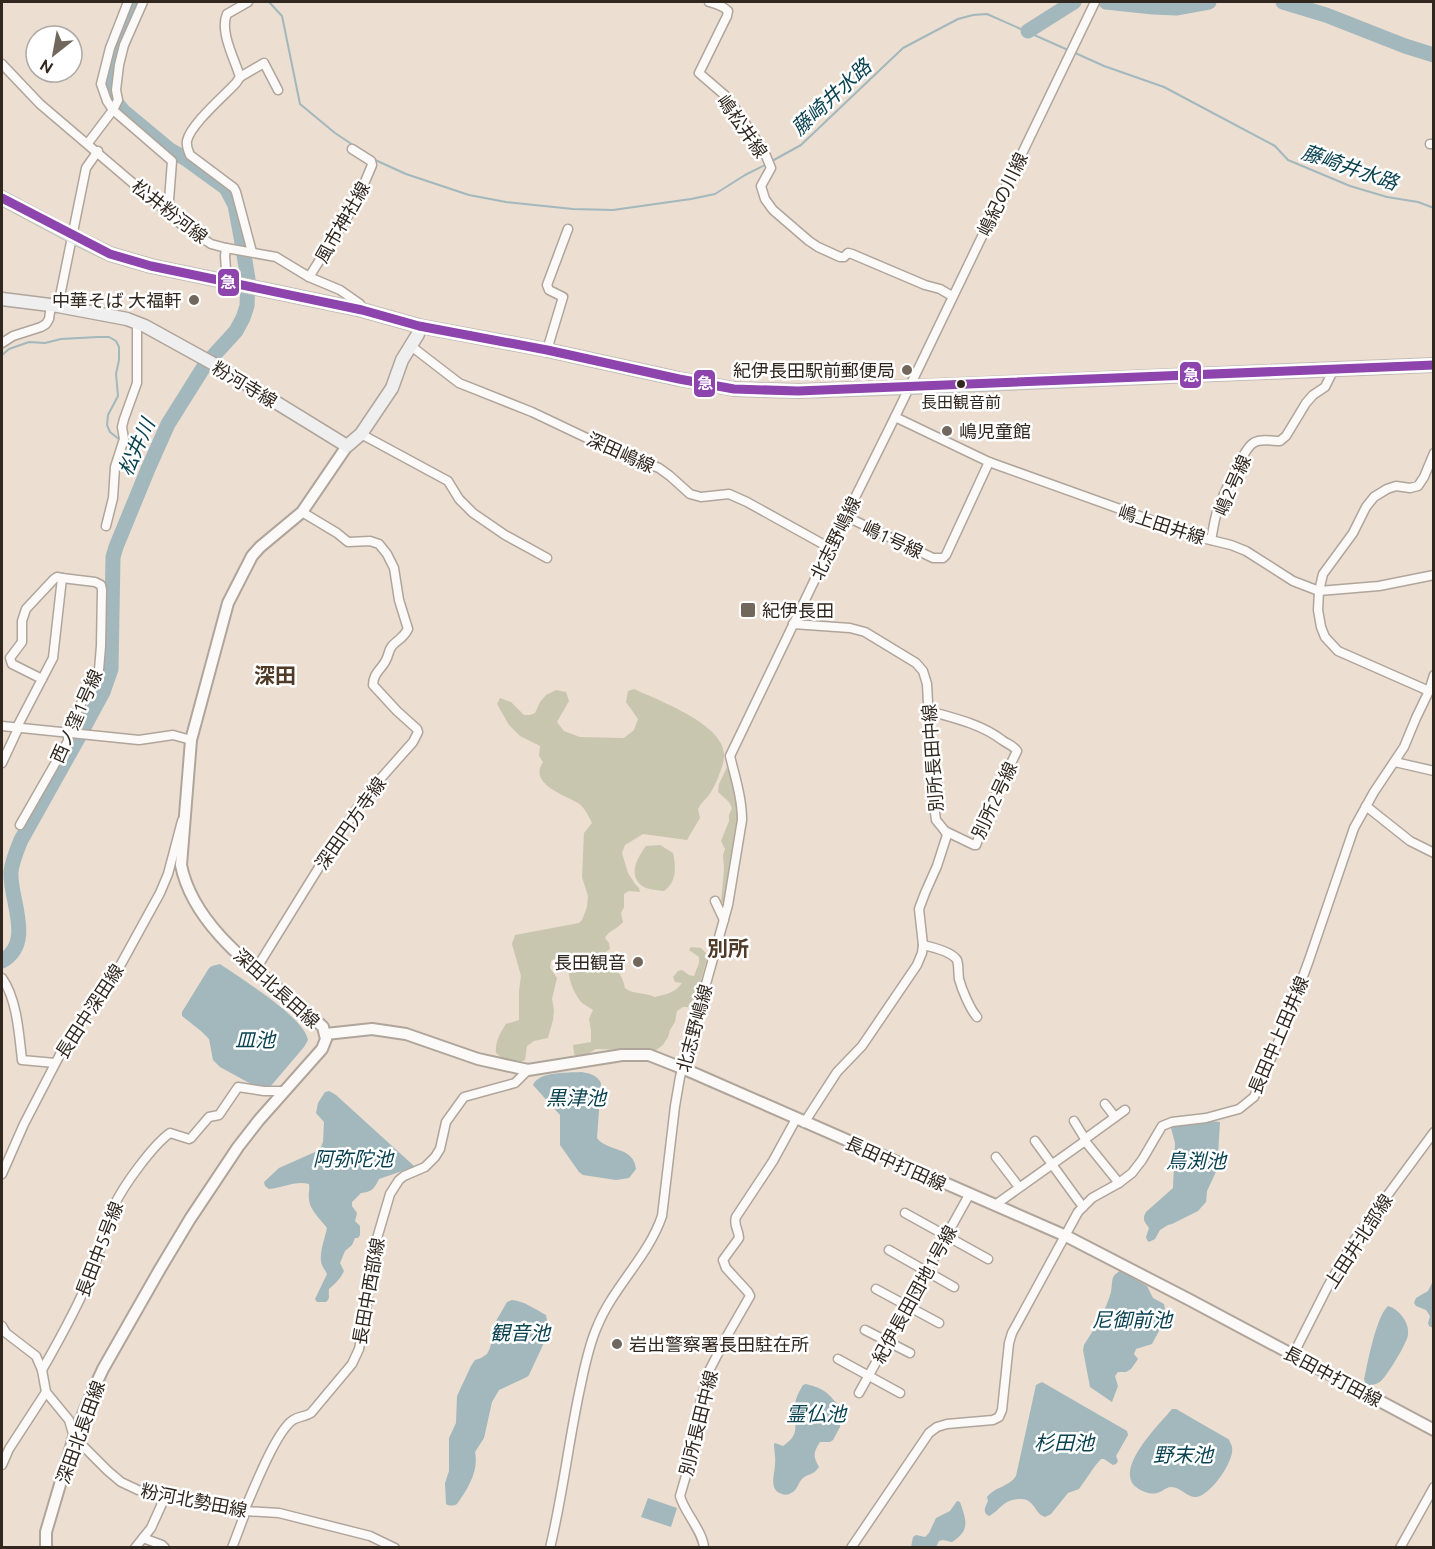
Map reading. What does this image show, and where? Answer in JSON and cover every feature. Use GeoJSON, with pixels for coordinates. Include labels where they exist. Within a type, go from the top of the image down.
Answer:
{"type":"FeatureCollection","features":[{"type":"Feature","properties":{"kind":"highway"},"geometry":{"type":"LineString","coordinates":[[2,198],[110,254],[151,266],[362,310],[419,326],[734,389],[798,391],[1434,365]]}},
{"type":"Feature","properties":{"kind":"main road","name":"粉河寺線"},"geometry":{"type":"LineString","coordinates":[[2,299],[128,319],[208,361],[347,446]]}},
{"type":"Feature","properties":{"kind":"main road"},"geometry":{"type":"LineString","coordinates":[[347,446],[361,434],[392,388],[402,360],[418,334],[419,326]]}},
{"type":"Feature","properties":{"kind":"street"},"geometry":{"type":"LineString","coordinates":[[128,2],[110,48],[101,84],[107,101],[172,161],[168,213]]}},
{"type":"Feature","properties":{"kind":"street"},"geometry":{"type":"LineString","coordinates":[[88,143],[115,106],[119,65],[124,45],[143,2]]}},
{"type":"Feature","properties":{"kind":"street"},"geometry":{"type":"LineString","coordinates":[[240,77],[224,24],[227,14],[248,2]]}},
{"type":"Feature","properties":{"kind":"street","name":"嶋松井線"},"geometry":{"type":"LineString","coordinates":[[709,2],[721,5],[728,11],[699,73],[728,98],[769,163],[771,168],[761,186],[765,199],[773,210],[818,247],[840,257],[848,253],[852,254],[925,285],[940,289],[952,296]]}},
{"type":"Feature","properties":{"kind":"street","name":"嶋紀の川線"},"geometry":{"type":"LineString","coordinates":[[909,387],[1095,2]]}},
{"type":"Feature","properties":{"kind":"street"},"geometry":{"type":"LineString","coordinates":[[250,252],[234,188],[190,155],[187,143],[193,128],[236,84],[240,77],[264,63],[278,90]]}},
{"type":"Feature","properties":{"kind":"street","name":"松井粉河線"},"geometry":{"type":"LineString","coordinates":[[2,64],[40,104],[98,151],[168,213],[200,237],[227,249],[276,257],[309,277],[340,290],[360,304],[362,310]]}},
{"type":"Feature","properties":{"kind":"street","name":"風市神社線"},"geometry":{"type":"LineString","coordinates":[[309,277],[356,203],[372,165],[371,161],[352,149]]}},
{"type":"Feature","properties":{"kind":"street"},"geometry":{"type":"LineString","coordinates":[[2,343],[13,336],[46,324],[55,306],[73,236],[86,168],[98,151]]}},
{"type":"Feature","properties":{"kind":"street"},"geometry":{"type":"LineString","coordinates":[[547,350],[563,297],[550,291],[547,285],[568,229]]}},
{"type":"Feature","properties":{"kind":"street"},"geometry":{"type":"LineString","coordinates":[[227,249],[230,283]]}},
{"type":"Feature","properties":{"kind":"street"},"geometry":{"type":"LineString","coordinates":[[106,526],[116,467],[123,442],[124,419],[137,383],[137,323]]}},
{"type":"Feature","properties":{"kind":"street","name":"深田嶋線"},"geometry":{"type":"LineString","coordinates":[[411,346],[459,383],[532,412],[612,450],[659,468],[690,494],[701,497],[729,494],[747,502],[830,548]]}},
{"type":"Feature","properties":{"kind":"street","name":"嶋2号線"},"geometry":{"type":"LineString","coordinates":[[1211,540],[1217,512],[1248,449],[1253,443],[1280,441],[1286,436],[1306,403],[1325,387],[1334,369]]}},
{"type":"Feature","properties":{"kind":"street","name":"北志野嶋線"},"geometry":{"type":"LineString","coordinates":[[550,1548],[577,1402],[597,1325],[615,1293],[649,1244],[662,1215],[675,1106],[682,1068],[728,905],[742,820],[738,787],[730,756],[909,387]]}},
{"type":"Feature","properties":{"kind":"street","name":"嶋上田井線"},"geometry":{"type":"LineString","coordinates":[[896,417],[989,462],[1110,506],[1246,551],[1293,581],[1318,591],[1379,586],[1434,575]]}},
{"type":"Feature","properties":{"kind":"street"},"geometry":{"type":"LineString","coordinates":[[361,434],[448,481],[459,499],[473,513],[505,535],[547,558]]}},
{"type":"Feature","properties":{"kind":"street","name":"深田北長田線"},"geometry":{"type":"LineString","coordinates":[[46,1548],[46,1532],[74,1437],[103,1369],[190,1219],[238,1147],[321,1049],[326,1039],[323,1027],[233,949],[207,921],[192,897],[183,877],[181,865],[191,740],[228,603],[252,556],[302,512],[347,446]]}},
{"type":"Feature","properties":{"kind":"street"},"geometry":{"type":"LineString","coordinates":[[1428,694],[1338,651],[1325,637],[1321,627],[1318,591],[1323,574],[1353,533],[1366,507],[1374,497],[1396,486],[1410,488],[1418,486],[1434,453]]}},
{"type":"Feature","properties":{"kind":"street","name":"嶋1号線"},"geometry":{"type":"LineString","coordinates":[[845,516],[933,558],[943,558],[989,462]]}},
{"type":"Feature","properties":{"kind":"street","name":"深田円方寺線"},"geometry":{"type":"LineString","coordinates":[[256,969],[333,843],[366,795],[413,742],[418,732],[373,685],[373,678],[386,661],[389,650],[403,638],[408,628],[399,600],[394,568],[387,554],[379,544],[348,542],[302,512]]}},
{"type":"Feature","properties":{"kind":"street"},"geometry":{"type":"LineString","coordinates":[[2,763],[17,727],[53,658],[62,578],[54,579],[26,609],[22,621],[22,642],[10,658],[12,664]]}},
{"type":"Feature","properties":{"kind":"street","name":"西ノ窪1号線"},"geometry":{"type":"LineString","coordinates":[[20,825],[68,741],[68,736],[99,670],[101,585],[95,582],[62,578]]}},
{"type":"Feature","properties":{"kind":"street","name":"別所長田中線"},"geometry":{"type":"LineString","coordinates":[[704,1548],[704,1540],[680,1496],[692,1455],[700,1404],[709,1371],[750,1296],[726,1269],[723,1260],[739,1238],[735,1225],[736,1217],[800,1121],[837,1072],[862,1046],[917,966],[923,945],[919,909],[946,840],[945,831],[936,820],[935,813],[937,781],[930,741],[927,684],[923,671],[916,663],[865,632],[850,628],[793,624]]}},
{"type":"Feature","properties":{"kind":"street"},"geometry":{"type":"LineString","coordinates":[[2,663],[7,662],[42,679]]}},
{"type":"Feature","properties":{"kind":"street","name":"長田中上田井線"},"geometry":{"type":"LineString","coordinates":[[851,1548],[929,1433],[936,1427],[946,1424],[993,1420],[999,1417],[1002,1410],[1012,1333],[1078,1212],[1092,1198],[1119,1183],[1131,1173],[1142,1160],[1162,1126],[1239,1109],[1254,1097],[1283,1031],[1310,960],[1354,828],[1404,747],[1434,675]]}},
{"type":"Feature","properties":{"kind":"street","name":"別所2号線"},"geometry":{"type":"LineString","coordinates":[[929,711],[970,723],[999,737],[1017,752],[992,804],[976,845],[945,831]]}},
{"type":"Feature","properties":{"kind":"street"},"geometry":{"type":"LineString","coordinates":[[2,726],[139,740],[173,735],[191,740]]}},
{"type":"Feature","properties":{"kind":"street"},"geometry":{"type":"LineString","coordinates":[[1395,762],[1434,771]]}},
{"type":"Feature","properties":{"kind":"street"},"geometry":{"type":"LineString","coordinates":[[1366,806],[1410,841],[1434,853]]}},
{"type":"Feature","properties":{"kind":"street","name":"長田中深田線"},"geometry":{"type":"LineString","coordinates":[[2,1174],[24,1124],[67,1041],[109,986],[160,893],[168,874],[179,828],[185,814]]}},
{"type":"Feature","properties":{"kind":"street"},"geometry":{"type":"LineString","coordinates":[[715,901],[724,920]]}},
{"type":"Feature","properties":{"kind":"street"},"geometry":{"type":"LineString","coordinates":[[923,945],[945,952],[957,961],[959,980],[977,1017]]}},
{"type":"Feature","properties":{"kind":"street"},"geometry":{"type":"LineString","coordinates":[[2,978],[11,996],[18,1024],[22,1060],[55,1063]]}},
{"type":"Feature","properties":{"kind":"street","name":"長田中打田線"},"geometry":{"type":"LineString","coordinates":[[326,1034],[372,1029],[406,1034],[478,1059],[528,1070],[622,1055],[649,1055],[1066,1236],[1434,1430]]}},
{"type":"Feature","properties":{"kind":"street","name":"長田中西部線"},"geometry":{"type":"LineString","coordinates":[[232,1548],[244,1511],[272,1449],[287,1426],[296,1418],[311,1413],[352,1364],[359,1348],[365,1320],[373,1252],[390,1194],[399,1179],[425,1167],[435,1157],[440,1149],[446,1122],[464,1097],[515,1083],[528,1070]]}},
{"type":"Feature","properties":{"kind":"street","name":"長田中5号線"},"geometry":{"type":"LineString","coordinates":[[42,1370],[69,1323],[94,1267],[114,1205],[136,1170],[148,1156],[170,1133],[191,1138],[209,1117],[219,1115],[238,1087],[284,1091]]}},
{"type":"Feature","properties":{"kind":"street"},"geometry":{"type":"LineString","coordinates":[[1106,1104],[1115,1117]]}},
{"type":"Feature","properties":{"kind":"street"},"geometry":{"type":"LineString","coordinates":[[995,1205],[1053,1165],[1125,1110]]}},
{"type":"Feature","properties":{"kind":"street"},"geometry":{"type":"LineString","coordinates":[[1074,1121],[1085,1140],[1119,1183]]}},
{"type":"Feature","properties":{"kind":"street","name":"上田井北部線"},"geometry":{"type":"LineString","coordinates":[[1293,1355],[1353,1242],[1434,1132]]}},
{"type":"Feature","properties":{"kind":"street"},"geometry":{"type":"LineString","coordinates":[[1035,1141],[1083,1207]]}},
{"type":"Feature","properties":{"kind":"street"},"geometry":{"type":"LineString","coordinates":[[996,1157],[1018,1187]]}},
{"type":"Feature","properties":{"kind":"street","name":"紀伊長田団地1号線"},"geometry":{"type":"LineString","coordinates":[[859,1394],[969,1195]]}},
{"type":"Feature","properties":{"kind":"street"},"geometry":{"type":"LineString","coordinates":[[905,1213],[988,1259]]}},
{"type":"Feature","properties":{"kind":"street"},"geometry":{"type":"LineString","coordinates":[[889,1250],[954,1287]]}},
{"type":"Feature","properties":{"kind":"street"},"geometry":{"type":"LineString","coordinates":[[876,1289],[939,1323]]}},
{"type":"Feature","properties":{"kind":"street","name":"粉河北勢田線"},"geometry":{"type":"LineString","coordinates":[[2,1326],[6,1333],[36,1356],[42,1370],[46,1392],[69,1420],[74,1437],[121,1482],[138,1490],[165,1497],[244,1511],[279,1513],[370,1536],[395,1548]]}},
{"type":"Feature","properties":{"kind":"street"},"geometry":{"type":"LineString","coordinates":[[865,1330],[910,1353]]}},
{"type":"Feature","properties":{"kind":"street"},"geometry":{"type":"LineString","coordinates":[[838,1359],[900,1394]]}},
{"type":"Feature","properties":{"kind":"street"},"geometry":{"type":"LineString","coordinates":[[2,1465],[9,1449],[46,1392]]}},
{"type":"Feature","properties":{"kind":"street"},"geometry":{"type":"LineString","coordinates":[[1400,1548],[1434,1487]]}},
{"type":"Feature","properties":{"kind":"street"},"geometry":{"type":"LineString","coordinates":[[135,1548],[151,1528],[165,1497]]}},
{"type":"Feature","properties":{"kind":"street"},"geometry":{"type":"LineString","coordinates":[[143,1538],[165,1548]]}},
{"type":"Feature","properties":{"kind":"shaded area"},"geometry":{"type":"Polygon","coordinates":[[[634,689],[674,707],[703,724],[722,745],[724,760],[714,787],[698,809],[700,818],[687,840],[643,834],[625,845],[622,853],[628,873],[640,892],[629,891],[624,894],[624,907],[621,913],[623,922],[605,938],[610,949],[603,954],[602,960],[617,971],[625,988],[632,992],[655,997],[670,993],[682,983],[675,982],[673,977],[678,971],[682,970],[694,976],[699,957],[689,950],[691,947],[701,948],[708,955],[696,998],[692,1007],[683,1007],[677,1011],[668,1037],[655,1051],[596,1049],[584,1056],[577,1056],[574,1054],[573,1045],[591,1042],[589,1019],[593,1010],[581,1002],[572,986],[569,967],[573,957],[560,955],[551,961],[550,968],[557,978],[552,999],[553,1020],[548,1038],[534,1041],[527,1046],[525,1060],[516,1063],[509,1062],[496,1053],[496,1049],[498,1038],[506,1024],[519,1020],[521,976],[512,944],[515,935],[579,923],[582,920],[588,896],[582,877],[584,833],[592,823],[578,803],[544,783],[540,777],[543,762],[539,756],[540,746],[520,736],[509,725],[497,704],[500,698],[511,702],[524,715],[530,715],[535,713],[546,695],[556,690],[566,692],[569,701],[557,722],[564,731],[580,737],[624,738],[634,730],[638,719],[626,702],[628,691],[634,689]]]}},
{"type":"Feature","properties":{"kind":"shaded area"},"geometry":{"type":"Polygon","coordinates":[[[727,767],[735,789],[738,819],[726,899],[721,902],[725,849],[721,841],[732,808],[718,792],[727,767]]]}},
{"type":"Feature","properties":{"kind":"shaded area"},"geometry":{"type":"Polygon","coordinates":[[[660,845],[673,853],[675,864],[673,879],[664,891],[643,887],[635,875],[637,860],[646,846],[660,845]]]}},
{"type":"Feature","properties":{"kind":"water","name":"皿池"},"geometry":{"type":"Polygon","coordinates":[[[220,964],[284,1010],[304,1031],[308,1040],[270,1087],[251,1084],[220,1067],[213,1060],[209,1039],[182,1016],[182,1012],[209,968],[220,964]]]}},
{"type":"Feature","properties":{"kind":"water","name":"黒津池"},"geometry":{"type":"Polygon","coordinates":[[[581,1072],[592,1075],[601,1083],[597,1138],[607,1146],[630,1156],[636,1169],[629,1178],[616,1180],[583,1175],[579,1172],[560,1145],[560,1115],[533,1085],[536,1080],[547,1075],[581,1072]]]}},
{"type":"Feature","properties":{"kind":"water","name":"阿弥陀池"},"geometry":{"type":"Polygon","coordinates":[[[329,1091],[414,1166],[379,1179],[372,1189],[361,1193],[352,1202],[357,1213],[355,1221],[360,1226],[360,1235],[345,1251],[340,1263],[344,1271],[329,1289],[328,1299],[326,1302],[317,1302],[315,1299],[327,1274],[322,1265],[321,1256],[327,1228],[311,1207],[309,1184],[294,1184],[269,1189],[264,1182],[279,1168],[321,1147],[324,1122],[316,1113],[318,1103],[325,1092],[329,1091]]]}},
{"type":"Feature","properties":{"kind":"water","name":"鳥渕池"},"geometry":{"type":"Polygon","coordinates":[[[1210,1121],[1220,1122],[1218,1155],[1222,1159],[1207,1191],[1206,1202],[1198,1211],[1160,1230],[1155,1239],[1149,1242],[1146,1237],[1149,1228],[1144,1216],[1173,1188],[1175,1143],[1172,1126],[1210,1121]]]}},
{"type":"Feature","properties":{"kind":"water","name":"尼御前池"},"geometry":{"type":"Polygon","coordinates":[[[1120,1271],[1147,1286],[1153,1298],[1164,1304],[1165,1314],[1152,1344],[1136,1349],[1134,1354],[1138,1359],[1131,1369],[1118,1372],[1115,1376],[1118,1386],[1112,1402],[1090,1387],[1083,1350],[1106,1306],[1113,1277],[1120,1271]]]}},
{"type":"Feature","properties":{"kind":"water"},"geometry":{"type":"Polygon","coordinates":[[[1433,1281],[1433,1328],[1429,1326],[1430,1316],[1426,1310],[1414,1303],[1416,1298],[1428,1291],[1433,1281]]]}},
{"type":"Feature","properties":{"kind":"water","name":"観音池"},"geometry":{"type":"Polygon","coordinates":[[[512,1300],[546,1315],[549,1332],[529,1375],[499,1390],[492,1402],[484,1438],[475,1452],[472,1480],[457,1504],[449,1505],[446,1504],[445,1483],[449,1471],[449,1438],[456,1423],[457,1396],[475,1360],[487,1354],[496,1321],[507,1302],[512,1300]]]}},
{"type":"Feature","properties":{"kind":"water"},"geometry":{"type":"Polygon","coordinates":[[[1388,1306],[1403,1317],[1408,1335],[1385,1377],[1369,1385],[1364,1379],[1370,1351],[1376,1329],[1388,1306]]]}},
{"type":"Feature","properties":{"kind":"water","name":"杉田池"},"geometry":{"type":"Polygon","coordinates":[[[1042,1382],[1127,1431],[1128,1435],[1116,1456],[1118,1461],[1113,1465],[1101,1459],[1079,1489],[1068,1493],[1051,1514],[1045,1517],[1030,1502],[1020,1499],[1005,1503],[989,1516],[985,1511],[987,1497],[1010,1483],[1016,1476],[1036,1385],[1042,1382]]]}},
{"type":"Feature","properties":{"kind":"water","name":"霊仏池"},"geometry":{"type":"Polygon","coordinates":[[[806,1384],[825,1392],[839,1406],[837,1416],[840,1427],[833,1440],[820,1442],[815,1452],[819,1467],[817,1470],[803,1478],[793,1492],[783,1494],[775,1489],[774,1485],[774,1444],[783,1446],[792,1437],[795,1429],[796,1401],[803,1385],[806,1384]]]}},
{"type":"Feature","properties":{"kind":"water","name":"野末池"},"geometry":{"type":"Polygon","coordinates":[[[1172,1409],[1176,1409],[1228,1439],[1232,1446],[1230,1461],[1226,1469],[1208,1491],[1196,1497],[1174,1487],[1157,1493],[1146,1492],[1136,1487],[1131,1479],[1134,1458],[1172,1409]]]}},
{"type":"Feature","properties":{"kind":"water"},"geometry":{"type":"Polygon","coordinates":[[[648,1498],[677,1508],[671,1527],[641,1517],[648,1498]]]}},
{"type":"Feature","properties":{"kind":"water"},"geometry":{"type":"Polygon","coordinates":[[[957,1501],[960,1502],[965,1524],[958,1538],[952,1542],[939,1541],[936,1547],[911,1547],[913,1537],[916,1535],[925,1537],[936,1518],[950,1511],[957,1501]]]}},
{"type":"Feature","properties":{"kind":"waterway","name":"松井川"},"geometry":{"type":"LineString","coordinates":[[2,961],[12,953],[19,932],[11,883],[12,864],[16,852],[103,692],[111,669],[113,557],[116,547],[168,424],[205,365],[236,331],[247,306],[248,279],[241,237],[235,205],[226,188],[170,150],[123,111],[111,93],[114,62],[137,2]]}},
{"type":"Feature","properties":{"kind":"waterway","name":"藤崎井水路"},"geometry":{"type":"LineString","coordinates":[[269,2],[282,16],[300,104],[353,145]]}},
{"type":"Feature","properties":{"kind":"waterway"},"geometry":{"type":"LineString","coordinates":[[1028,31],[1074,2]]}},
{"type":"Feature","properties":{"kind":"waterway"},"geometry":{"type":"LineString","coordinates":[[1106,2],[1176,8],[1209,2]]}},
{"type":"Feature","properties":{"kind":"waterway"},"geometry":{"type":"LineString","coordinates":[[1283,2],[1326,15],[1434,55]]}},
{"type":"Feature","properties":{"kind":"waterway","name":"藤崎井水路"},"geometry":{"type":"LineString","coordinates":[[772,161],[801,145],[903,48],[958,19],[987,14],[1068,50]]}},
{"type":"Feature","properties":{"kind":"waterway","name":"藤崎井水路"},"geometry":{"type":"LineString","coordinates":[[1073,52],[1104,66],[1164,87],[1275,146],[1288,160],[1350,186],[1434,208]]}},
{"type":"Feature","properties":{"kind":"waterway","name":"藤崎井水路"},"geometry":{"type":"LineString","coordinates":[[373,159],[406,174],[469,195],[506,202],[573,209],[613,210],[715,194],[767,164]]}},
{"type":"Feature","properties":{"kind":"waterway"},"geometry":{"type":"LineString","coordinates":[[2,355],[9,349],[29,342],[45,343],[61,339],[98,337],[109,337],[116,341],[119,347],[116,374],[118,396],[108,415],[107,425],[110,432],[120,440]]}},
{"type":"Feature","properties":{"kind":"transit line","name":"急"},"geometry":{"type":"LineString","coordinates":[[2,198],[110,254],[151,266],[362,310],[419,326],[734,389],[798,391],[1434,365]]}},
{"type":"Feature","properties":{"kind":"place","name":"中華そば 大福軒"},"geometry":{"type":"Point","coordinates":[194,300]}},
{"type":"Feature","properties":{"kind":"place","name":"紀伊長田駅前郵便局"},"geometry":{"type":"Point","coordinates":[907,370]}},
{"type":"Feature","properties":{"kind":"place","name":"長田観音前"},"geometry":{"type":"Point","coordinates":[961,384]}},
{"type":"Feature","properties":{"kind":"place","name":"嶋児童館"},"geometry":{"type":"Point","coordinates":[947,431]}},
{"type":"Feature","properties":{"kind":"place","name":"紀伊長田"},"geometry":{"type":"Point","coordinates":[748,610]}},
{"type":"Feature","properties":{"kind":"place","name":"長田観音"},"geometry":{"type":"Point","coordinates":[638,962]}},
{"type":"Feature","properties":{"kind":"place","name":"岩出警察署長田駐在所"},"geometry":{"type":"Point","coordinates":[617,1344]}},
{"type":"Feature","properties":{"kind":"district","name":"深田"},"geometry":{"type":"Point","coordinates":[275,675]}},
{"type":"Feature","properties":{"kind":"district","name":"別所"},"geometry":{"type":"Point","coordinates":[728,948]}}]}
